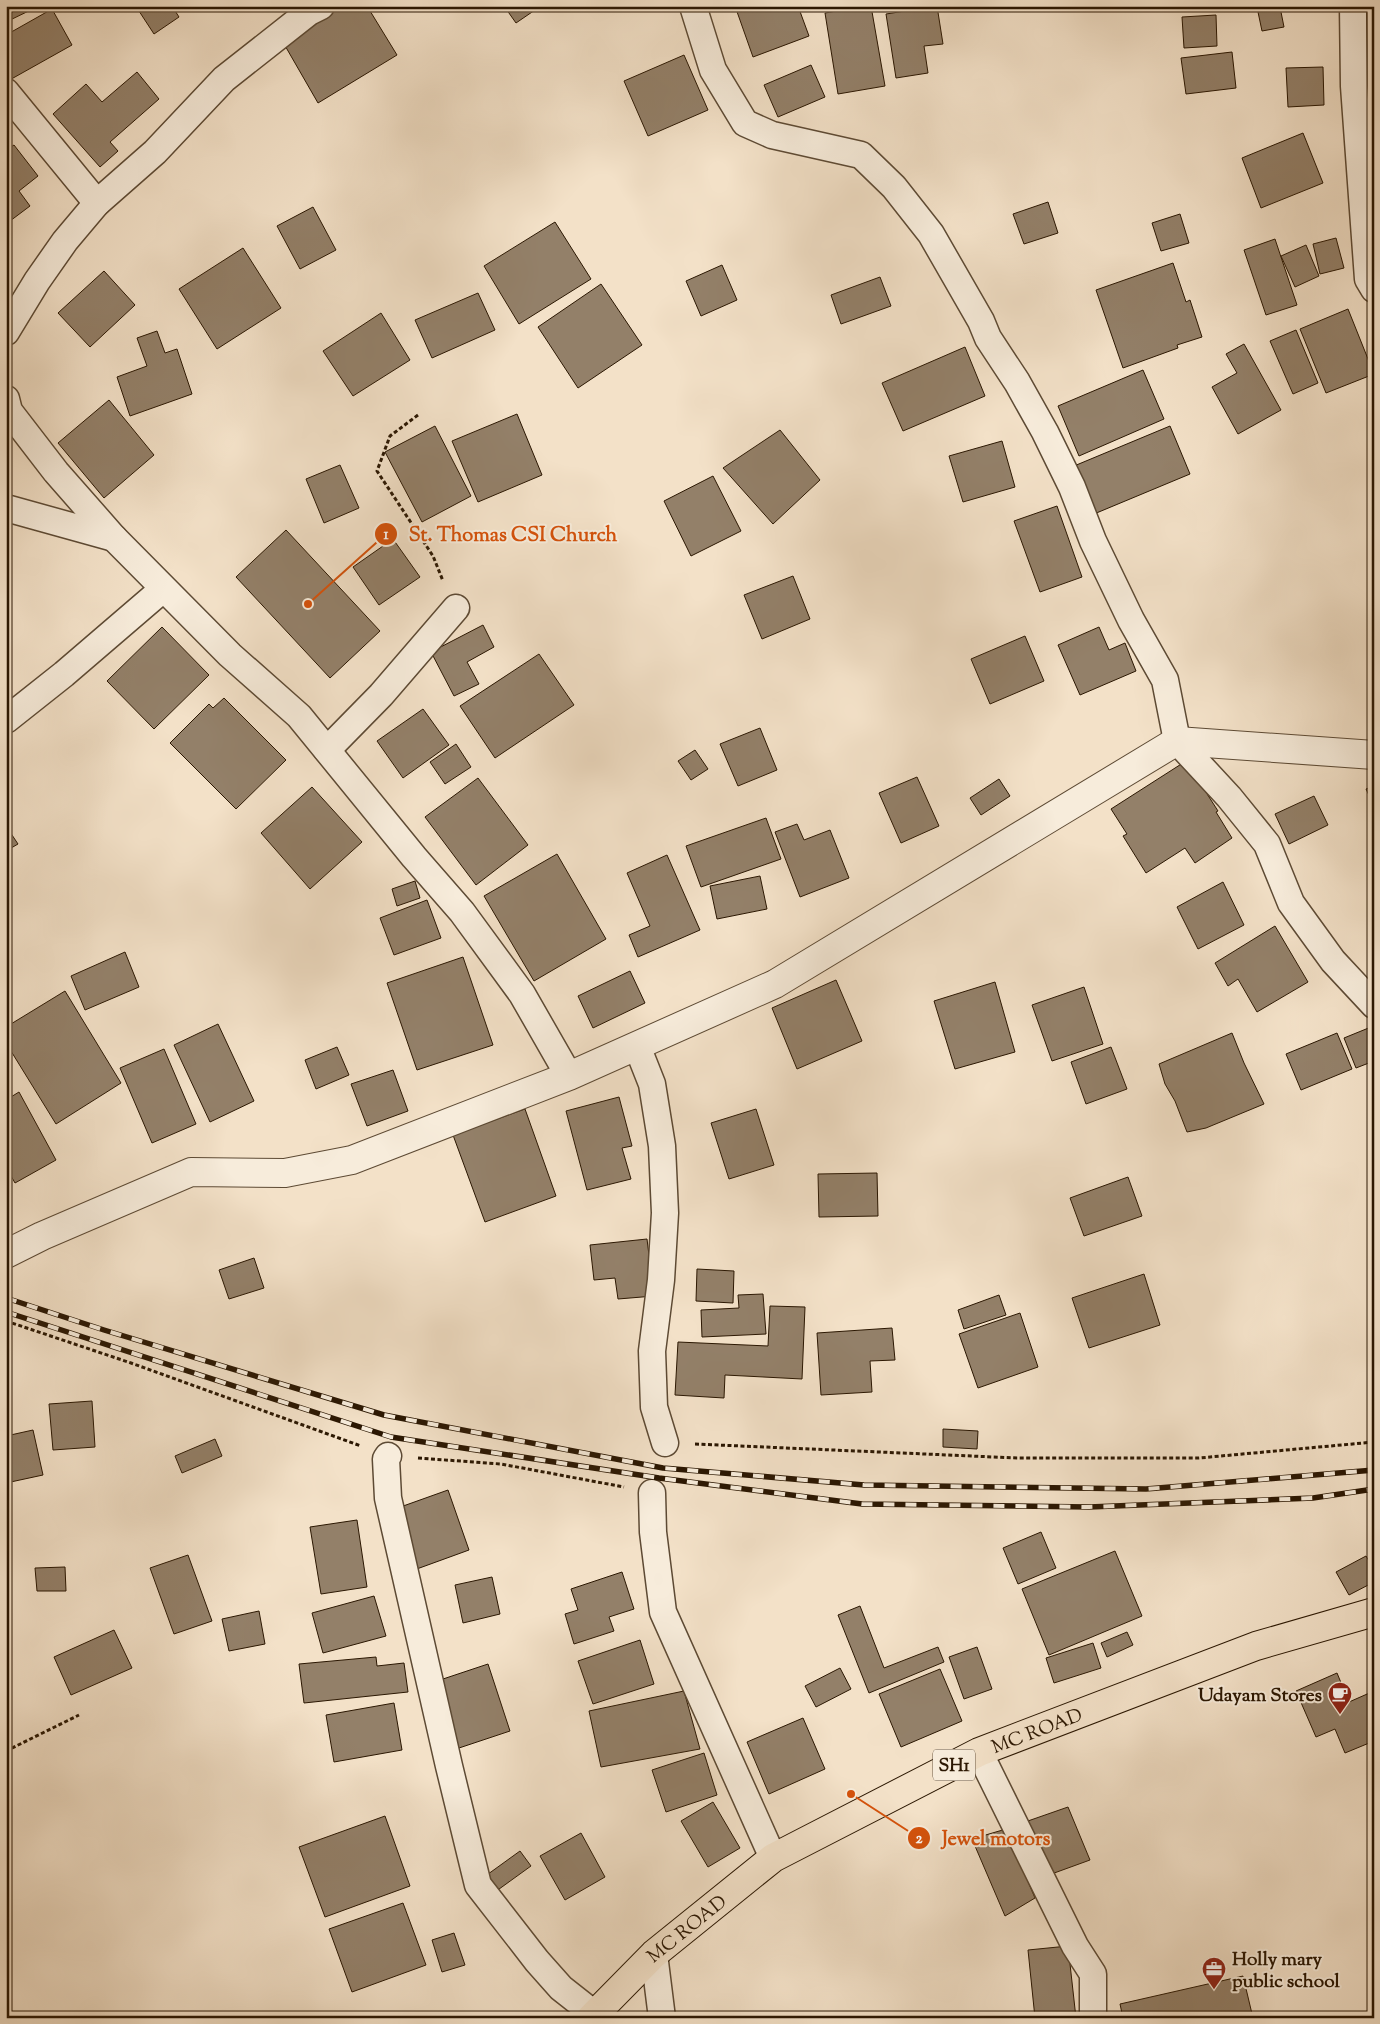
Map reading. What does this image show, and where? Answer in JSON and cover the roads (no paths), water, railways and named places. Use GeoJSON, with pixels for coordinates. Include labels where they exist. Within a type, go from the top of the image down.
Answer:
{"type":"FeatureCollection","features":[{"type":"Feature","properties":{"kind":"main road","name":"MC ROAD"},"geometry":{"type":"LineString","coordinates":[[592,2016],[654,1954],[774,1858],[979,1752],[1256,1646],[1374,1612]]}},
{"type":"Feature","properties":{"kind":"street"},"geometry":{"type":"LineString","coordinates":[[6,332],[37,281],[65,241],[97,203],[155,152],[224,79],[309,12],[321,6]]}},
{"type":"Feature","properties":{"kind":"street"},"geometry":{"type":"LineString","coordinates":[[692,6],[713,70],[745,123],[772,135],[862,155],[894,187],[930,234],[981,321],[988,338],[1017,382],[1072,487],[1093,541],[1132,620],[1165,680],[1177,741],[1229,797],[1267,844],[1291,903],[1333,960],[1374,1005]]}},
{"type":"Feature","properties":{"kind":"street"},"geometry":{"type":"LineString","coordinates":[[1353,6],[1354,86],[1368,279],[1374,289]]}},
{"type":"Feature","properties":{"kind":"street"},"geometry":{"type":"LineString","coordinates":[[6,92],[97,203]]}},
{"type":"Feature","properties":{"kind":"street"},"geometry":{"type":"LineString","coordinates":[[6,399],[14,434],[56,472],[162,589],[230,655],[299,716],[414,858],[468,920],[522,994],[569,1076]]}},
{"type":"Feature","properties":{"kind":"street"},"geometry":{"type":"LineString","coordinates":[[6,508],[114,538]]}},
{"type":"Feature","properties":{"kind":"street"},"geometry":{"type":"LineString","coordinates":[[6,720],[64,674],[162,589]]}},
{"type":"Feature","properties":{"kind":"street"},"geometry":{"type":"LineString","coordinates":[[327,750],[381,695],[456,608]]}},
{"type":"Feature","properties":{"kind":"street"},"geometry":{"type":"LineString","coordinates":[[6,1254],[42,1236],[192,1172],[285,1173],[352,1160],[569,1076],[775,984],[1177,741],[1374,754]]}},
{"type":"Feature","properties":{"kind":"street"},"geometry":{"type":"LineString","coordinates":[[637,1046],[652,1084],[662,1146],[665,1213],[661,1280],[652,1351],[654,1407],[664,1443]]}},
{"type":"Feature","properties":{"kind":"street"},"geometry":{"type":"LineString","coordinates":[[388,1456],[386,1459],[388,1498],[478,1885],[555,1981],[592,2016]]}},
{"type":"Feature","properties":{"kind":"street"},"geometry":{"type":"LineString","coordinates":[[652,1493],[653,1532],[663,1612],[774,1858]]}},
{"type":"Feature","properties":{"kind":"street"},"geometry":{"type":"LineString","coordinates":[[979,1752],[1075,1946],[1093,1974],[1094,2018]]}},
{"type":"Feature","properties":{"kind":"street"},"geometry":{"type":"LineString","coordinates":[[654,1954],[662,2018]]}},
{"type":"Feature","properties":{"kind":"railway"},"geometry":{"type":"LineString","coordinates":[[6,1298],[104,1330],[384,1415],[663,1468],[864,1485],[1146,1489],[1374,1470]]}},
{"type":"Feature","properties":{"kind":"railway"},"geometry":{"type":"LineString","coordinates":[[6,1312],[391,1437],[659,1478],[862,1504],[1089,1507],[1313,1498],[1374,1489]]}},
{"type":"Feature","properties":{"kind":"place","name":"St. Thomas CSI Church"},"geometry":{"type":"Point","coordinates":[308,604]}},
{"type":"Feature","properties":{"kind":"place","name":"Udayam Stores"},"geometry":{"type":"Point","coordinates":[1340,1715]}},
{"type":"Feature","properties":{"kind":"place","name":"Jewel motors"},"geometry":{"type":"Point","coordinates":[851,1794]}},
{"type":"Feature","properties":{"kind":"place","name":"Holly mary public school"},"geometry":{"type":"Point","coordinates":[1214,1990]}}]}
